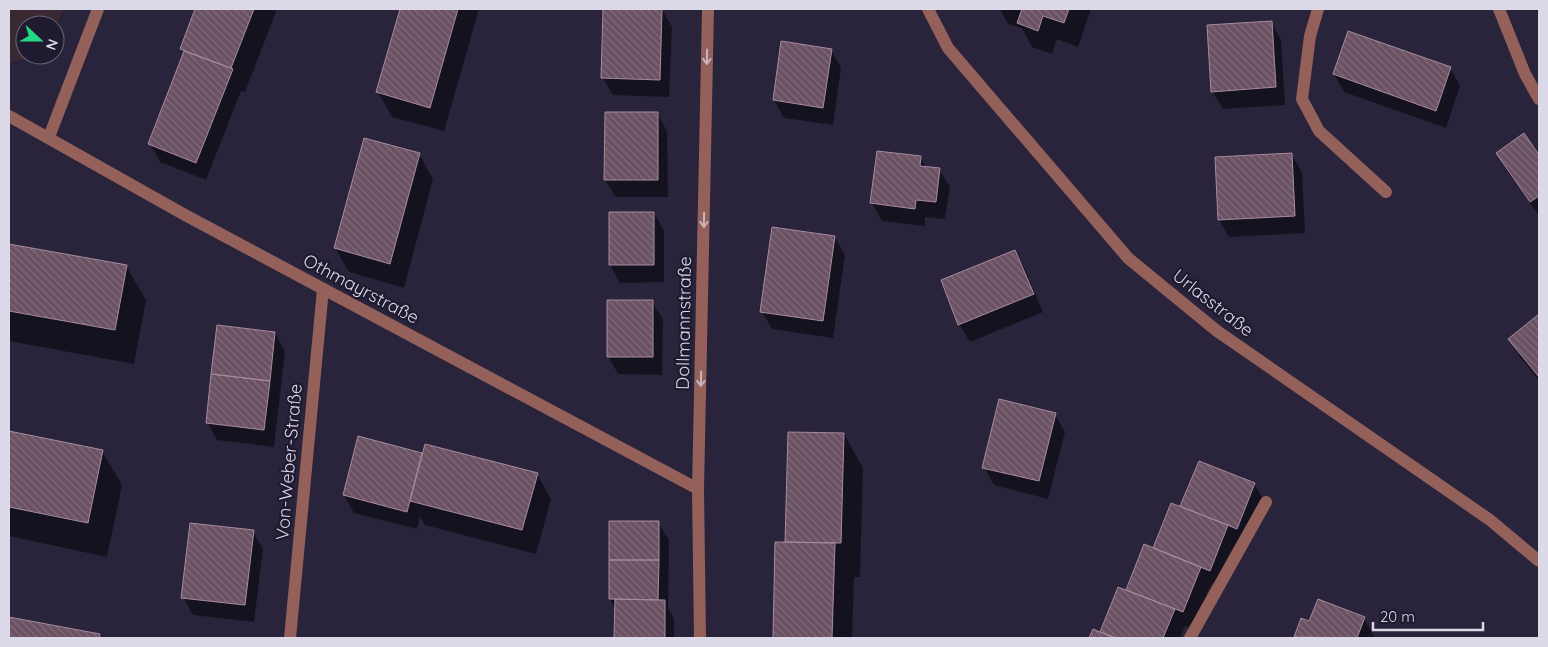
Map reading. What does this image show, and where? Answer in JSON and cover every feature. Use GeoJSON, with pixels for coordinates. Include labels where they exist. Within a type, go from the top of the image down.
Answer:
{"type":"FeatureCollection","features":[{"type":"Feature","properties":{"kind":"street"},"geometry":{"type":"LineString","coordinates":[[49,137],[98,9]]}},
{"type":"Feature","properties":{"kind":"street","name":"Dollmannstraße"},"geometry":{"type":"LineString","coordinates":[[700,638],[698,489],[708,9]]}},
{"type":"Feature","properties":{"kind":"street","name":"Urlasstraße"},"geometry":{"type":"LineString","coordinates":[[928,9],[948,48],[1128,258],[1217,331],[1490,520],[1539,561]]}},
{"type":"Feature","properties":{"kind":"street"},"geometry":{"type":"LineString","coordinates":[[1318,9],[1310,36],[1302,99],[1319,131],[1386,192]]}},
{"type":"Feature","properties":{"kind":"street"},"geometry":{"type":"LineString","coordinates":[[1499,9],[1524,74],[1539,99]]}},
{"type":"Feature","properties":{"kind":"street","name":"Othmayrstraße"},"geometry":{"type":"LineString","coordinates":[[9,116],[185,215],[698,489]]}},
{"type":"Feature","properties":{"kind":"street","name":"Von-Weber-Straße"},"geometry":{"type":"LineString","coordinates":[[290,638],[323,289]]}},
{"type":"Feature","properties":{"kind":"street"},"geometry":{"type":"LineString","coordinates":[[1190,638],[1266,502]]}},
{"type":"Feature","properties":{"kind":"shaded area"},"geometry":{"type":"Polygon","coordinates":[[[9,9],[63,9],[61,15],[15,15],[15,61],[9,63],[9,9]]]}},
{"type":"Feature","properties":{"kind":"building"},"geometry":{"type":"Polygon","coordinates":[[[195,9],[254,9],[231,68],[180,49],[195,9]]]}},
{"type":"Feature","properties":{"kind":"building"},"geometry":{"type":"Polygon","coordinates":[[[400,9],[458,9],[430,108],[376,92],[400,9]]]}},
{"type":"Feature","properties":{"kind":"building"},"geometry":{"type":"Polygon","coordinates":[[[603,9],[662,9],[660,80],[601,78],[603,9]]]}},
{"type":"Feature","properties":{"kind":"building"},"geometry":{"type":"Polygon","coordinates":[[[1022,9],[1069,9],[1064,23],[1043,16],[1038,31],[1017,23],[1022,9]]]}},
{"type":"Feature","properties":{"kind":"building"},"geometry":{"type":"Polygon","coordinates":[[[1272,21],[1276,87],[1211,92],[1207,25],[1272,21]]]}},
{"type":"Feature","properties":{"kind":"building"},"geometry":{"type":"Polygon","coordinates":[[[1348,31],[1451,67],[1436,111],[1333,74],[1348,31]]]}},
{"type":"Feature","properties":{"kind":"building"},"geometry":{"type":"Polygon","coordinates":[[[781,41],[832,49],[823,108],[773,100],[781,41]]]}},
{"type":"Feature","properties":{"kind":"building"},"geometry":{"type":"Polygon","coordinates":[[[184,51],[233,69],[196,163],[148,144],[184,51]]]}},
{"type":"Feature","properties":{"kind":"building"},"geometry":{"type":"Polygon","coordinates":[[[605,112],[658,112],[658,180],[604,180],[605,112]]]}},
{"type":"Feature","properties":{"kind":"building"},"geometry":{"type":"Polygon","coordinates":[[[1524,133],[1539,155],[1539,196],[1530,202],[1496,153],[1524,133]]]}},
{"type":"Feature","properties":{"kind":"building"},"geometry":{"type":"Polygon","coordinates":[[[364,138],[420,153],[390,264],[334,248],[364,138]]]}},
{"type":"Feature","properties":{"kind":"building"},"geometry":{"type":"Polygon","coordinates":[[[877,151],[921,156],[920,166],[940,168],[936,202],[916,200],[915,209],[870,203],[877,151]]]}},
{"type":"Feature","properties":{"kind":"building"},"geometry":{"type":"Polygon","coordinates":[[[1292,153],[1295,216],[1218,220],[1215,157],[1292,153]]]}},
{"type":"Feature","properties":{"kind":"building"},"geometry":{"type":"Polygon","coordinates":[[[609,212],[654,212],[654,265],[609,265],[609,212]]]}},
{"type":"Feature","properties":{"kind":"building"},"geometry":{"type":"Polygon","coordinates":[[[772,227],[835,236],[823,321],[760,312],[772,227]]]}},
{"type":"Feature","properties":{"kind":"building"},"geometry":{"type":"Polygon","coordinates":[[[9,244],[127,265],[115,330],[9,311],[9,244]]]}},
{"type":"Feature","properties":{"kind":"building"},"geometry":{"type":"Polygon","coordinates":[[[1015,250],[1034,294],[958,325],[941,280],[1015,250]]]}},
{"type":"Feature","properties":{"kind":"building"},"geometry":{"type":"Polygon","coordinates":[[[607,300],[653,300],[653,357],[607,357],[607,300]]]}},
{"type":"Feature","properties":{"kind":"building"},"geometry":{"type":"Polygon","coordinates":[[[1539,314],[1539,377],[1508,339],[1539,314]]]}},
{"type":"Feature","properties":{"kind":"building"},"geometry":{"type":"Polygon","coordinates":[[[217,325],[275,332],[270,381],[211,374],[217,325]]]}},
{"type":"Feature","properties":{"kind":"building"},"geometry":{"type":"Polygon","coordinates":[[[211,374],[270,381],[264,430],[206,423],[211,374]]]}},
{"type":"Feature","properties":{"kind":"building"},"geometry":{"type":"Polygon","coordinates":[[[999,399],[1056,413],[1039,481],[982,468],[999,399]]]}},
{"type":"Feature","properties":{"kind":"building"},"geometry":{"type":"Polygon","coordinates":[[[9,431],[103,450],[88,523],[9,507],[9,431]]]}},
{"type":"Feature","properties":{"kind":"building"},"geometry":{"type":"Polygon","coordinates":[[[788,432],[844,433],[841,543],[785,542],[788,432]]]}},
{"type":"Feature","properties":{"kind":"building"},"geometry":{"type":"Polygon","coordinates":[[[358,436],[422,453],[407,512],[343,495],[358,436]]]}},
{"type":"Feature","properties":{"kind":"building"},"geometry":{"type":"Polygon","coordinates":[[[425,444],[538,473],[522,530],[410,501],[425,444]]]}},
{"type":"Feature","properties":{"kind":"building"},"geometry":{"type":"Polygon","coordinates":[[[1199,461],[1255,483],[1237,529],[1180,506],[1199,461]]]}},
{"type":"Feature","properties":{"kind":"building"},"geometry":{"type":"Polygon","coordinates":[[[1171,503],[1228,525],[1210,571],[1153,548],[1171,503]]]}},
{"type":"Feature","properties":{"kind":"building"},"geometry":{"type":"Polygon","coordinates":[[[609,521],[659,521],[659,560],[609,560],[609,521]]]}},
{"type":"Feature","properties":{"kind":"building"},"geometry":{"type":"Polygon","coordinates":[[[190,523],[254,530],[245,605],[181,598],[190,523]]]}},
{"type":"Feature","properties":{"kind":"building"},"geometry":{"type":"Polygon","coordinates":[[[775,542],[835,543],[832,638],[773,638],[775,542]]]}},
{"type":"Feature","properties":{"kind":"building"},"geometry":{"type":"Polygon","coordinates":[[[1144,544],[1201,567],[1183,612],[1126,590],[1144,544]]]}},
{"type":"Feature","properties":{"kind":"building"},"geometry":{"type":"Polygon","coordinates":[[[609,560],[659,560],[658,600],[609,599],[609,560]]]}},
{"type":"Feature","properties":{"kind":"building"},"geometry":{"type":"Polygon","coordinates":[[[1118,587],[1175,609],[1163,638],[1116,638],[1100,632],[1118,587]]]}},
{"type":"Feature","properties":{"kind":"building"},"geometry":{"type":"Polygon","coordinates":[[[615,599],[665,600],[665,638],[614,638],[615,599]]]}},
{"type":"Feature","properties":{"kind":"building"},"geometry":{"type":"Polygon","coordinates":[[[1318,599],[1365,617],[1357,638],[1294,637],[1301,618],[1309,621],[1318,599]]]}},
{"type":"Feature","properties":{"kind":"building"},"geometry":{"type":"Polygon","coordinates":[[[9,617],[100,634],[99,638],[9,638],[9,617]]]}},
{"type":"Feature","properties":{"kind":"building"},"geometry":{"type":"Polygon","coordinates":[[[1093,629],[1100,632],[1116,638],[1089,638],[1093,629]]]}}]}
